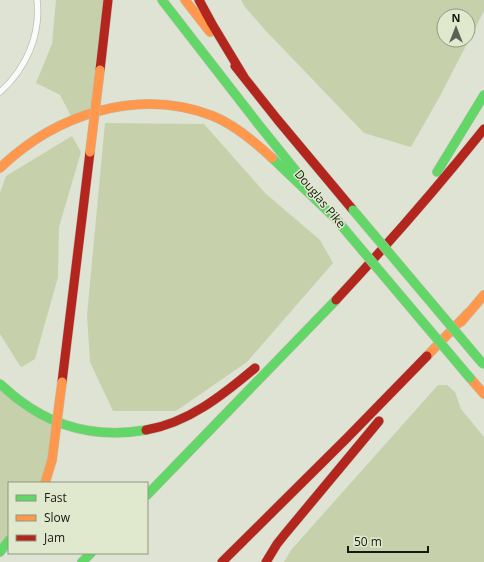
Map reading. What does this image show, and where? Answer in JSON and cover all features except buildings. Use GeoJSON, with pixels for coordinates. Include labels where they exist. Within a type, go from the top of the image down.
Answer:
{"type":"FeatureCollection","features":[{"type":"Feature","properties":{"kind":"main road"},"geometry":{"type":"LineString","coordinates":[[45,482],[52,460],[108,0]]}},
{"type":"Feature","properties":{"kind":"main road","name":"Douglas Pike"},"geometry":{"type":"LineString","coordinates":[[162,0],[259,126],[484,394]]}},
{"type":"Feature","properties":{"kind":"main road","name":"Douglas Pike"},"geometry":{"type":"LineString","coordinates":[[185,0],[313,163],[483,365]]}},
{"type":"Feature","properties":{"kind":"main road"},"geometry":{"type":"LineString","coordinates":[[200,0],[212,24],[244,77]]}},
{"type":"Feature","properties":{"kind":"main road"},"geometry":{"type":"LineString","coordinates":[[386,246],[431,181],[484,94]]}},
{"type":"Feature","properties":{"kind":"main road"},"geometry":{"type":"LineString","coordinates":[[0,168],[18,152],[40,136],[62,124],[84,115],[110,108],[134,105],[157,104],[179,106],[214,116],[243,133],[268,154],[339,222]]}},
{"type":"Feature","properties":{"kind":"main road"},"geometry":{"type":"LineString","coordinates":[[148,494],[386,246],[424,203],[484,129]]}},
{"type":"Feature","properties":{"kind":"main road"},"geometry":{"type":"LineString","coordinates":[[273,352],[341,294]]}},
{"type":"Feature","properties":{"kind":"main road"},"geometry":{"type":"LineString","coordinates":[[222,562],[422,362],[484,295]]}},
{"type":"Feature","properties":{"kind":"main road"},"geometry":{"type":"LineString","coordinates":[[399,398],[469,312]]}},
{"type":"Feature","properties":{"kind":"main road"},"geometry":{"type":"LineString","coordinates":[[0,384],[30,409],[66,426],[104,434],[140,432],[177,421],[192,414],[218,398],[262,362]]}},
{"type":"Feature","properties":{"kind":"main road"},"geometry":{"type":"LineString","coordinates":[[266,562],[285,534],[384,416]]}},
{"type":"Feature","properties":{"kind":"main road"},"geometry":{"type":"LineString","coordinates":[[0,552],[8,541]]}},
{"type":"Feature","properties":{"kind":"main road"},"geometry":{"type":"LineString","coordinates":[[82,562],[90,554]]}},
{"type":"Feature","properties":{"kind":"lane"},"geometry":{"type":"LineString","coordinates":[[0,92],[21,68],[30,50],[37,23],[37,0]]}},
{"type":"Feature","properties":{"kind":"green space"},"geometry":{"type":"Polygon","coordinates":[[[56,0],[106,0],[94,112],[73,120],[60,95],[36,83],[52,44],[56,0]]]}},
{"type":"Feature","properties":{"kind":"green space"},"geometry":{"type":"Polygon","coordinates":[[[241,0],[484,0],[484,11],[476,26],[476,8],[436,8],[436,48],[465,48],[411,147],[364,133],[265,30],[245,7],[241,0]]]}},
{"type":"Feature","properties":{"kind":"green space"},"geometry":{"type":"Polygon","coordinates":[[[105,123],[204,124],[265,193],[320,240],[333,263],[247,362],[176,411],[113,411],[90,362],[87,315],[105,123]]]}},
{"type":"Feature","properties":{"kind":"green space"},"geometry":{"type":"Polygon","coordinates":[[[72,136],[81,152],[59,227],[58,277],[35,359],[22,367],[0,334],[0,193],[6,176],[72,136]]]}},
{"type":"Feature","properties":{"kind":"green space"},"geometry":{"type":"Polygon","coordinates":[[[438,385],[447,385],[455,392],[461,409],[484,437],[484,562],[284,562],[291,550],[438,385]]]}},
{"type":"Feature","properties":{"kind":"green space"},"geometry":{"type":"Polygon","coordinates":[[[0,388],[55,425],[45,482],[8,482],[8,539],[0,551],[0,388]]]}},
{"type":"Feature","properties":{"kind":"traffic: fast"},"geometry":{"type":"LineString","coordinates":[[162,0],[300,176]]}},
{"type":"Feature","properties":{"kind":"traffic: fast"},"geometry":{"type":"LineString","coordinates":[[437,172],[484,95]]}},
{"type":"Feature","properties":{"kind":"traffic: fast"},"geometry":{"type":"LineString","coordinates":[[272,158],[338,221]]}},
{"type":"Feature","properties":{"kind":"traffic: fast"},"geometry":{"type":"LineString","coordinates":[[353,210],[483,364]]}},
{"type":"Feature","properties":{"kind":"traffic: fast"},"geometry":{"type":"LineString","coordinates":[[340,224],[470,378]]}},
{"type":"Feature","properties":{"kind":"traffic: fast"},"geometry":{"type":"LineString","coordinates":[[148,494],[336,300]]}},
{"type":"Feature","properties":{"kind":"traffic: fast"},"geometry":{"type":"LineString","coordinates":[[0,384],[33,410],[63,424],[95,432],[112,433],[146,430]]}},
{"type":"Feature","properties":{"kind":"traffic: fast"},"geometry":{"type":"LineString","coordinates":[[0,552],[8,541]]}},
{"type":"Feature","properties":{"kind":"traffic: fast"},"geometry":{"type":"LineString","coordinates":[[82,562],[90,554]]}},
{"type":"Feature","properties":{"kind":"traffic: slow"},"geometry":{"type":"LineString","coordinates":[[185,0],[210,32]]}},
{"type":"Feature","properties":{"kind":"traffic: slow"},"geometry":{"type":"LineString","coordinates":[[90,152],[100,70]]}},
{"type":"Feature","properties":{"kind":"traffic: slow"},"geometry":{"type":"LineString","coordinates":[[0,168],[22,149],[46,133],[72,120],[99,111],[127,105],[156,104],[185,108],[213,116],[244,134],[272,158]]}},
{"type":"Feature","properties":{"kind":"traffic: slow"},"geometry":{"type":"LineString","coordinates":[[461,322],[484,295]]}},
{"type":"Feature","properties":{"kind":"traffic: slow"},"geometry":{"type":"LineString","coordinates":[[427,356],[469,312]]}},
{"type":"Feature","properties":{"kind":"traffic: slow"},"geometry":{"type":"LineString","coordinates":[[470,378],[484,394]]}},
{"type":"Feature","properties":{"kind":"traffic: slow"},"geometry":{"type":"LineString","coordinates":[[52,460],[62,382]]}},
{"type":"Feature","properties":{"kind":"traffic: slow"},"geometry":{"type":"LineString","coordinates":[[45,482],[52,460]]}},
{"type":"Feature","properties":{"kind":"traffic: jam"},"geometry":{"type":"LineString","coordinates":[[100,70],[108,0]]}},
{"type":"Feature","properties":{"kind":"traffic: jam"},"geometry":{"type":"LineString","coordinates":[[199,0],[244,77]]}},
{"type":"Feature","properties":{"kind":"traffic: jam"},"geometry":{"type":"LineString","coordinates":[[235,66],[353,210]]}},
{"type":"Feature","properties":{"kind":"traffic: jam"},"geometry":{"type":"LineString","coordinates":[[336,300],[412,216],[484,129]]}},
{"type":"Feature","properties":{"kind":"traffic: jam"},"geometry":{"type":"LineString","coordinates":[[62,382],[90,152]]}},
{"type":"Feature","properties":{"kind":"traffic: jam"},"geometry":{"type":"LineString","coordinates":[[222,562],[427,356]]}},
{"type":"Feature","properties":{"kind":"traffic: jam"},"geometry":{"type":"LineString","coordinates":[[146,430],[176,421],[191,414],[218,398],[255,368]]}},
{"type":"Feature","properties":{"kind":"traffic: jam"},"geometry":{"type":"LineString","coordinates":[[266,562],[285,534],[379,421]]}}]}
